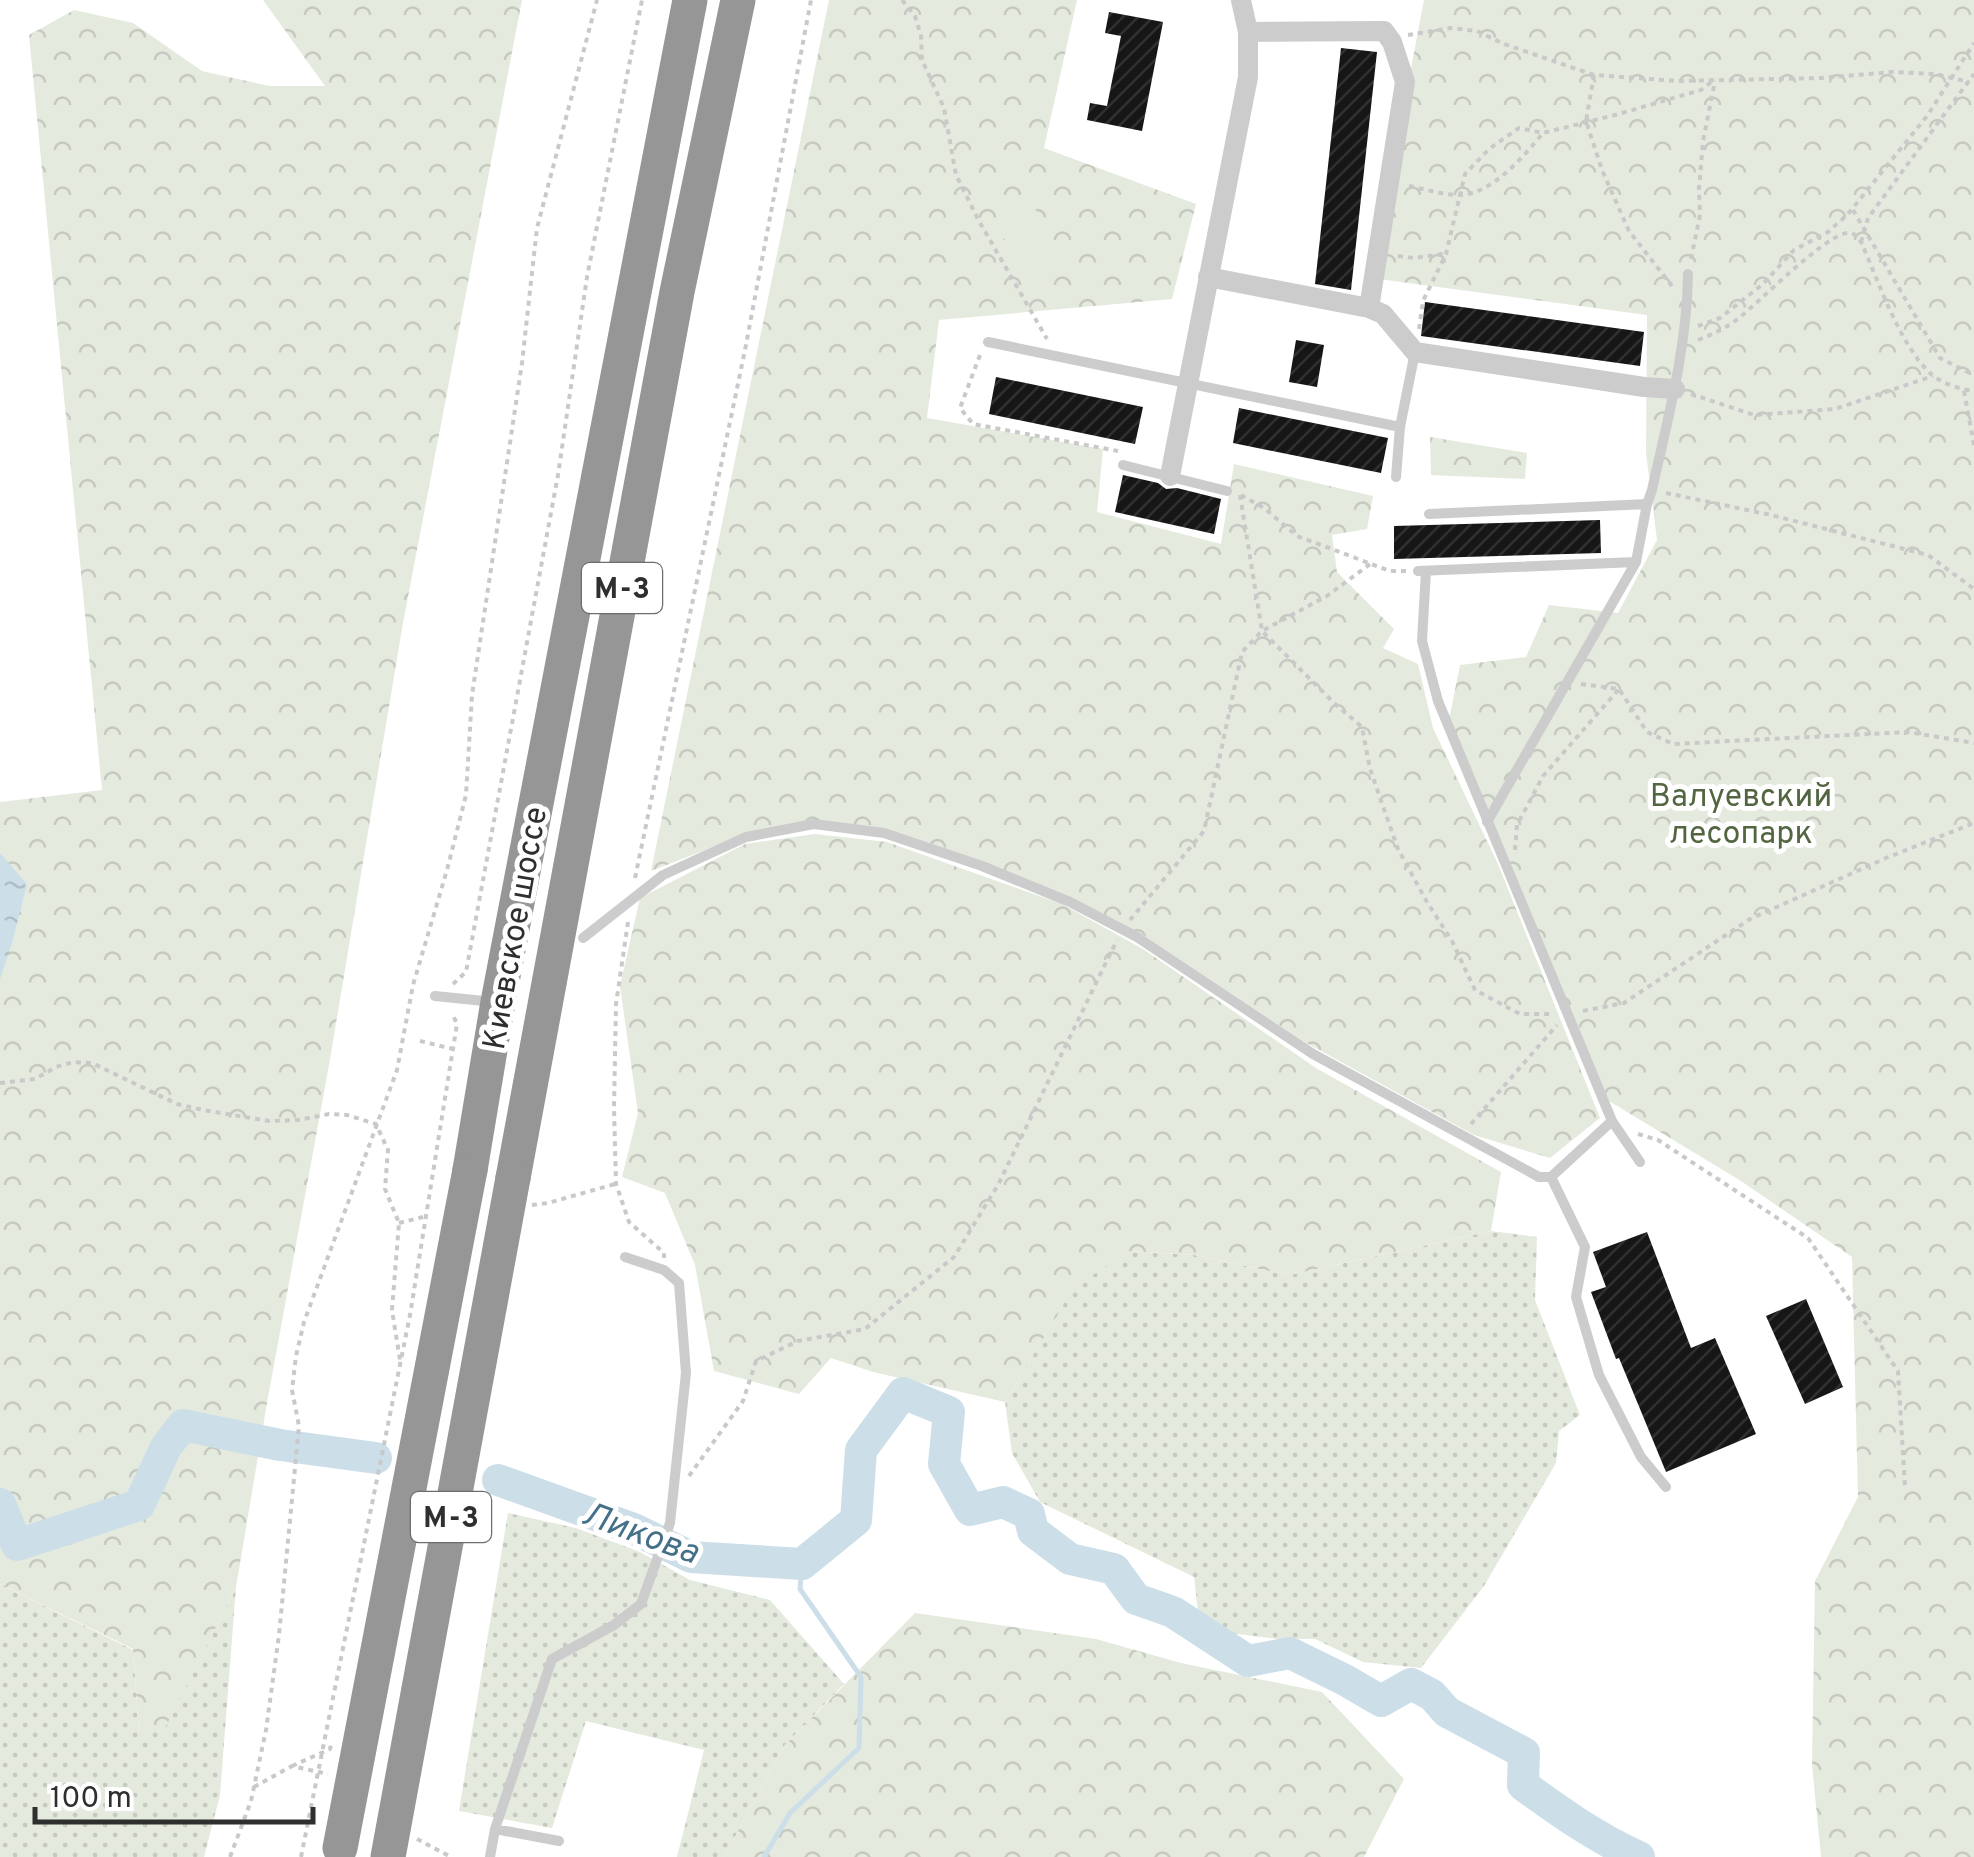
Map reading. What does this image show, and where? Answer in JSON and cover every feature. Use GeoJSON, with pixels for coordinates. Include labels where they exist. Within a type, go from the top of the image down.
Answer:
{"type":"FeatureCollection","features":[{"type":"Feature","properties":{"kind":"highway","name":"Киевское шоссе"},"geometry":{"type":"LineString","coordinates":[[339,1852],[690,0]]}},
{"type":"Feature","properties":{"kind":"highway","name":"Киевское шоссе"},"geometry":{"type":"LineString","coordinates":[[388,1857],[677,292],[738,0]]}},
{"type":"Feature","properties":{"kind":"street"},"geometry":{"type":"LineString","coordinates":[[1170,476],[1248,77],[1248,32],[1241,0]]}},
{"type":"Feature","properties":{"kind":"street"},"geometry":{"type":"LineString","coordinates":[[1248,32],[1384,31],[1392,42],[1405,82],[1369,308]]}},
{"type":"Feature","properties":{"kind":"street"},"geometry":{"type":"LineString","coordinates":[[1208,277],[1369,308],[1383,314],[1415,352],[1675,389]]}},
{"type":"Feature","properties":{"kind":"lane"},"geometry":{"type":"LineString","coordinates":[[1487,822],[1636,562],[1675,389],[1688,274]]}},
{"type":"Feature","properties":{"kind":"lane"},"geometry":{"type":"LineString","coordinates":[[988,342],[1400,427]]}},
{"type":"Feature","properties":{"kind":"lane"},"geometry":{"type":"LineString","coordinates":[[1396,478],[1400,427],[1415,352]]}},
{"type":"Feature","properties":{"kind":"lane"},"geometry":{"type":"LineString","coordinates":[[1126,466],[1228,491]]}},
{"type":"Feature","properties":{"kind":"lane"},"geometry":{"type":"LineString","coordinates":[[1429,514],[1646,504]]}},
{"type":"Feature","properties":{"kind":"lane"},"geometry":{"type":"LineString","coordinates":[[1636,562],[1422,571],[1422,642],[1438,700],[1567,1014],[1616,1124],[1640,1162]]}},
{"type":"Feature","properties":{"kind":"lane"},"geometry":{"type":"LineString","coordinates":[[583,938],[663,875],[746,837],[814,824],[884,833],[982,866],[1070,902],[1123,929],[1313,1054],[1539,1178],[1550,1177],[1616,1124]]}},
{"type":"Feature","properties":{"kind":"lane"},"geometry":{"type":"LineString","coordinates":[[435,996],[498,1002]]}},
{"type":"Feature","properties":{"kind":"lane"},"geometry":{"type":"LineString","coordinates":[[1550,1177],[1585,1247],[1576,1297],[1599,1375],[1641,1457],[1666,1487]]}},
{"type":"Feature","properties":{"kind":"lane"},"geometry":{"type":"LineString","coordinates":[[490,1857],[495,1830],[552,1659],[614,1625],[641,1604],[670,1523],[686,1373],[679,1283],[664,1270],[626,1256]]}},
{"type":"Feature","properties":{"kind":"lane"},"geometry":{"type":"LineString","coordinates":[[495,1830],[558,1841]]}},
{"type":"Feature","properties":{"kind":"path"},"geometry":{"type":"LineString","coordinates":[[230,1857],[251,1802],[266,1730],[299,1426],[292,1390],[296,1356],[304,1322],[397,1070],[413,985],[466,795],[472,696],[522,363],[537,228],[598,0]]}},
{"type":"Feature","properties":{"kind":"path"},"geometry":{"type":"LineString","coordinates":[[301,1857],[401,1362],[457,1024],[450,1010],[452,985],[466,972],[558,475],[587,277],[642,0]]}},
{"type":"Feature","properties":{"kind":"path"},"geometry":{"type":"LineString","coordinates":[[664,1270],[664,1253],[629,1222],[616,1184],[616,1004],[631,901],[741,369],[811,0]]}},
{"type":"Feature","properties":{"kind":"path"},"geometry":{"type":"LineString","coordinates":[[902,0],[916,16],[922,60],[944,108],[956,175],[1057,356]]}},
{"type":"Feature","properties":{"kind":"path"},"geometry":{"type":"LineString","coordinates":[[1392,42],[1404,36],[1451,28],[1477,31],[1594,75],[1678,80],[1820,78],[1893,72],[1952,76],[1969,82]]}},
{"type":"Feature","properties":{"kind":"path"},"geometry":{"type":"LineString","coordinates":[[1684,330],[1720,318],[1764,284],[1794,250],[1828,232],[1927,116],[1974,43]]}},
{"type":"Feature","properties":{"kind":"path"},"geometry":{"type":"LineString","coordinates":[[1860,242],[1868,218],[1974,74]]}},
{"type":"Feature","properties":{"kind":"path"},"geometry":{"type":"LineString","coordinates":[[1594,75],[1586,121],[1602,170],[1629,231],[1687,305]]}},
{"type":"Feature","properties":{"kind":"path"},"geometry":{"type":"LineString","coordinates":[[1415,352],[1423,302],[1446,254],[1465,174],[1488,149],[1519,128],[1542,133],[1615,116],[1701,90],[1715,79]]}},
{"type":"Feature","properties":{"kind":"path"},"geometry":{"type":"LineString","coordinates":[[1688,274],[1700,214],[1703,141],[1715,79]]}},
{"type":"Feature","properties":{"kind":"path"},"geometry":{"type":"LineString","coordinates":[[1390,182],[1459,196],[1482,191],[1522,158],[1542,133]]}},
{"type":"Feature","properties":{"kind":"path"},"geometry":{"type":"LineString","coordinates":[[1852,208],[1940,358],[1974,375]]}},
{"type":"Feature","properties":{"kind":"path"},"geometry":{"type":"LineString","coordinates":[[1682,346],[1717,333],[1736,320],[1803,261],[1847,232],[1860,242],[1907,344],[1933,376],[1964,390],[1974,390]]}},
{"type":"Feature","properties":{"kind":"path"},"geometry":{"type":"LineString","coordinates":[[1378,254],[1414,258],[1446,254]]}},
{"type":"Feature","properties":{"kind":"path"},"geometry":{"type":"LineString","coordinates":[[988,342],[976,361],[960,408],[973,424],[1120,451],[1126,466]]}},
{"type":"Feature","properties":{"kind":"path"},"geometry":{"type":"LineString","coordinates":[[1675,389],[1754,415],[1834,409],[1933,376]]}},
{"type":"Feature","properties":{"kind":"path"},"geometry":{"type":"LineString","coordinates":[[1964,390],[1974,445]]}},
{"type":"Feature","properties":{"kind":"path"},"geometry":{"type":"LineString","coordinates":[[1652,490],[1928,555],[1974,589]]}},
{"type":"Feature","properties":{"kind":"path"},"geometry":{"type":"LineString","coordinates":[[1228,491],[1264,508],[1297,536],[1390,571],[1422,571]]}},
{"type":"Feature","properties":{"kind":"path"},"geometry":{"type":"LineString","coordinates":[[1240,495],[1262,631],[1362,727],[1370,769],[1398,848],[1426,902],[1452,942],[1475,990],[1520,1014],[1567,1014],[1624,1003],[1750,919],[1974,823]]}},
{"type":"Feature","properties":{"kind":"path"},"geometry":{"type":"LineString","coordinates":[[674,1487],[683,1485],[743,1401],[756,1361],[798,1341],[865,1329],[954,1257],[998,1185],[1123,929],[1204,831],[1242,652],[1262,631],[1327,596],[1370,564]]}},
{"type":"Feature","properties":{"kind":"path"},"geometry":{"type":"LineString","coordinates":[[1567,681],[1619,690],[1647,732],[1673,744],[1908,732],[1974,743]]}},
{"type":"Feature","properties":{"kind":"path"},"geometry":{"type":"LineString","coordinates":[[1511,876],[1518,825],[1543,776],[1619,690]]}},
{"type":"Feature","properties":{"kind":"path"},"geometry":{"type":"LineString","coordinates":[[1463,1134],[1567,1014]]}},
{"type":"Feature","properties":{"kind":"path"},"geometry":{"type":"LineString","coordinates":[[420,1041],[453,1049]]}},
{"type":"Feature","properties":{"kind":"path"},"geometry":{"type":"LineString","coordinates":[[0,1083],[35,1079],[73,1062],[92,1064],[177,1104],[204,1110],[269,1121],[347,1115],[376,1124],[388,1150],[385,1189],[399,1223],[392,1310],[403,1378]]}},
{"type":"Feature","properties":{"kind":"path"},"geometry":{"type":"LineString","coordinates":[[1616,1124],[1658,1140],[1808,1238],[1898,1370],[1905,1487]]}},
{"type":"Feature","properties":{"kind":"path"},"geometry":{"type":"LineString","coordinates":[[292,1766],[330,1749],[334,1733]]}},
{"type":"Feature","properties":{"kind":"green space"},"geometry":{"type":"Polygon","coordinates":[[[263,0],[522,0],[403,623],[236,1587],[163,1732],[139,1732],[133,1649],[0,1584],[0,802],[102,790],[29,35],[74,10],[133,23],[202,71],[269,86],[325,86],[263,0]]]}},
{"type":"Feature","properties":{"kind":"green space"},"geometry":{"type":"Polygon","coordinates":[[[829,0],[1077,0],[1044,148],[1196,204],[1172,299],[939,320],[927,418],[1103,449],[1097,512],[1221,544],[1234,464],[1373,496],[1367,529],[1332,535],[1337,572],[1394,629],[1383,648],[1418,664],[1433,728],[1498,864],[1600,1118],[1550,1158],[1474,1135],[1301,1040],[1145,936],[1068,896],[976,860],[814,821],[752,832],[651,871],[829,0]]]}},
{"type":"Feature","properties":{"kind":"green space","name":"Валуевский лесопарк"},"geometry":{"type":"Polygon","coordinates":[[[1424,0],[1974,0],[1974,1857],[1821,1857],[1812,1764],[1815,1581],[1858,1497],[1852,1257],[1741,1181],[1609,1101],[1448,725],[1460,665],[1526,657],[1549,605],[1618,613],[1657,540],[1646,453],[1647,315],[1371,278],[1424,0]]]}},
{"type":"Feature","properties":{"kind":"green space"},"geometry":{"type":"Polygon","coordinates":[[[1033,205],[1071,269],[1035,290],[997,226],[1033,205]]]}},
{"type":"Feature","properties":{"kind":"green space"},"geometry":{"type":"Polygon","coordinates":[[[1430,437],[1527,453],[1525,479],[1431,475],[1430,437]]]}},
{"type":"Feature","properties":{"kind":"green space"},"geometry":{"type":"Polygon","coordinates":[[[815,834],[887,842],[1062,904],[1143,949],[1316,1068],[1501,1172],[1491,1231],[1289,1275],[1194,1255],[1130,1251],[1074,1287],[1005,1402],[873,1372],[831,1358],[799,1394],[714,1371],[695,1265],[665,1193],[622,1177],[638,1113],[620,986],[640,898],[745,844],[815,834]]]}},
{"type":"Feature","properties":{"kind":"green space"},"geometry":{"type":"Polygon","coordinates":[[[1491,1231],[1537,1237],[1535,1300],[1580,1415],[1559,1431],[1556,1463],[1484,1586],[1421,1668],[1363,1662],[1315,1639],[1230,1633],[1198,1611],[1194,1577],[1040,1502],[1012,1453],[1005,1402],[1074,1286],[1130,1251],[1194,1255],[1289,1275],[1491,1231]]]}},
{"type":"Feature","properties":{"kind":"green space"},"geometry":{"type":"Polygon","coordinates":[[[508,1513],[576,1528],[640,1552],[690,1580],[770,1600],[844,1684],[784,1746],[724,1857],[677,1857],[704,1750],[586,1721],[552,1828],[459,1811],[508,1513]]]}},
{"type":"Feature","properties":{"kind":"green space"},"geometry":{"type":"Polygon","coordinates":[[[0,1584],[133,1650],[139,1732],[163,1731],[236,1587],[220,1795],[204,1857],[0,1857],[0,1584]]]}},
{"type":"Feature","properties":{"kind":"green space"},"geometry":{"type":"Polygon","coordinates":[[[915,1613],[1096,1639],[1181,1663],[1322,1692],[1404,1779],[1364,1857],[724,1857],[784,1746],[915,1613]]]}},
{"type":"Feature","properties":{"kind":"water"},"geometry":{"type":"Polygon","coordinates":[[[0,853],[27,884],[0,979],[0,853]]]}},
{"type":"Feature","properties":{"kind":"building"},"geometry":{"type":"Polygon","coordinates":[[[1109,12],[1163,22],[1142,131],[1087,120],[1090,103],[1107,106],[1121,36],[1105,33],[1109,12]]]}},
{"type":"Feature","properties":{"kind":"building"},"geometry":{"type":"Polygon","coordinates":[[[1341,48],[1377,52],[1351,290],[1315,284],[1341,48]]]}},
{"type":"Feature","properties":{"kind":"building"},"geometry":{"type":"Polygon","coordinates":[[[1425,302],[1644,332],[1640,366],[1421,336],[1425,302]]]}},
{"type":"Feature","properties":{"kind":"building"},"geometry":{"type":"Polygon","coordinates":[[[1296,340],[1324,345],[1317,387],[1289,382],[1296,340]]]}},
{"type":"Feature","properties":{"kind":"building"},"geometry":{"type":"Polygon","coordinates":[[[996,377],[1143,407],[1135,444],[989,414],[996,377]]]}},
{"type":"Feature","properties":{"kind":"building"},"geometry":{"type":"Polygon","coordinates":[[[1239,408],[1388,438],[1381,473],[1233,443],[1239,408]]]}},
{"type":"Feature","properties":{"kind":"building"},"geometry":{"type":"Polygon","coordinates":[[[1123,475],[1158,483],[1166,489],[1221,499],[1214,534],[1115,512],[1123,475]]]}},
{"type":"Feature","properties":{"kind":"building"},"geometry":{"type":"Polygon","coordinates":[[[1600,520],[1601,553],[1394,559],[1394,526],[1600,520]]]}},
{"type":"Feature","properties":{"kind":"building"},"geometry":{"type":"Polygon","coordinates":[[[1647,1232],[1691,1348],[1715,1338],[1756,1434],[1666,1472],[1591,1292],[1606,1287],[1593,1252],[1647,1232]]]}},
{"type":"Feature","properties":{"kind":"building"},"geometry":{"type":"Polygon","coordinates":[[[1806,1299],[1843,1387],[1805,1404],[1766,1316],[1806,1299]]]}},
{"type":"Feature","properties":{"kind":"waterway","name":"Ликова"},"geometry":{"type":"LineString","coordinates":[[498,1480],[634,1529],[691,1557],[802,1564],[856,1520],[861,1450],[903,1393],[949,1412],[944,1464],[970,1510],[1003,1502],[1029,1514],[1033,1531],[1070,1559],[1114,1569],[1136,1599],[1173,1612],[1248,1661],[1290,1653],[1381,1701],[1411,1684],[1432,1695],[1447,1712],[1524,1753],[1523,1785],[1608,1842],[1639,1857]]}},
{"type":"Feature","properties":{"kind":"waterway","name":"Ликова"},"geometry":{"type":"LineString","coordinates":[[0,1504],[17,1545],[139,1505],[166,1447],[183,1425],[280,1445],[376,1458]]}},
{"type":"Feature","properties":{"kind":"waterway"},"geometry":{"type":"LineString","coordinates":[[764,1857],[790,1813],[859,1748],[861,1677],[800,1589],[802,1564]]}}]}
